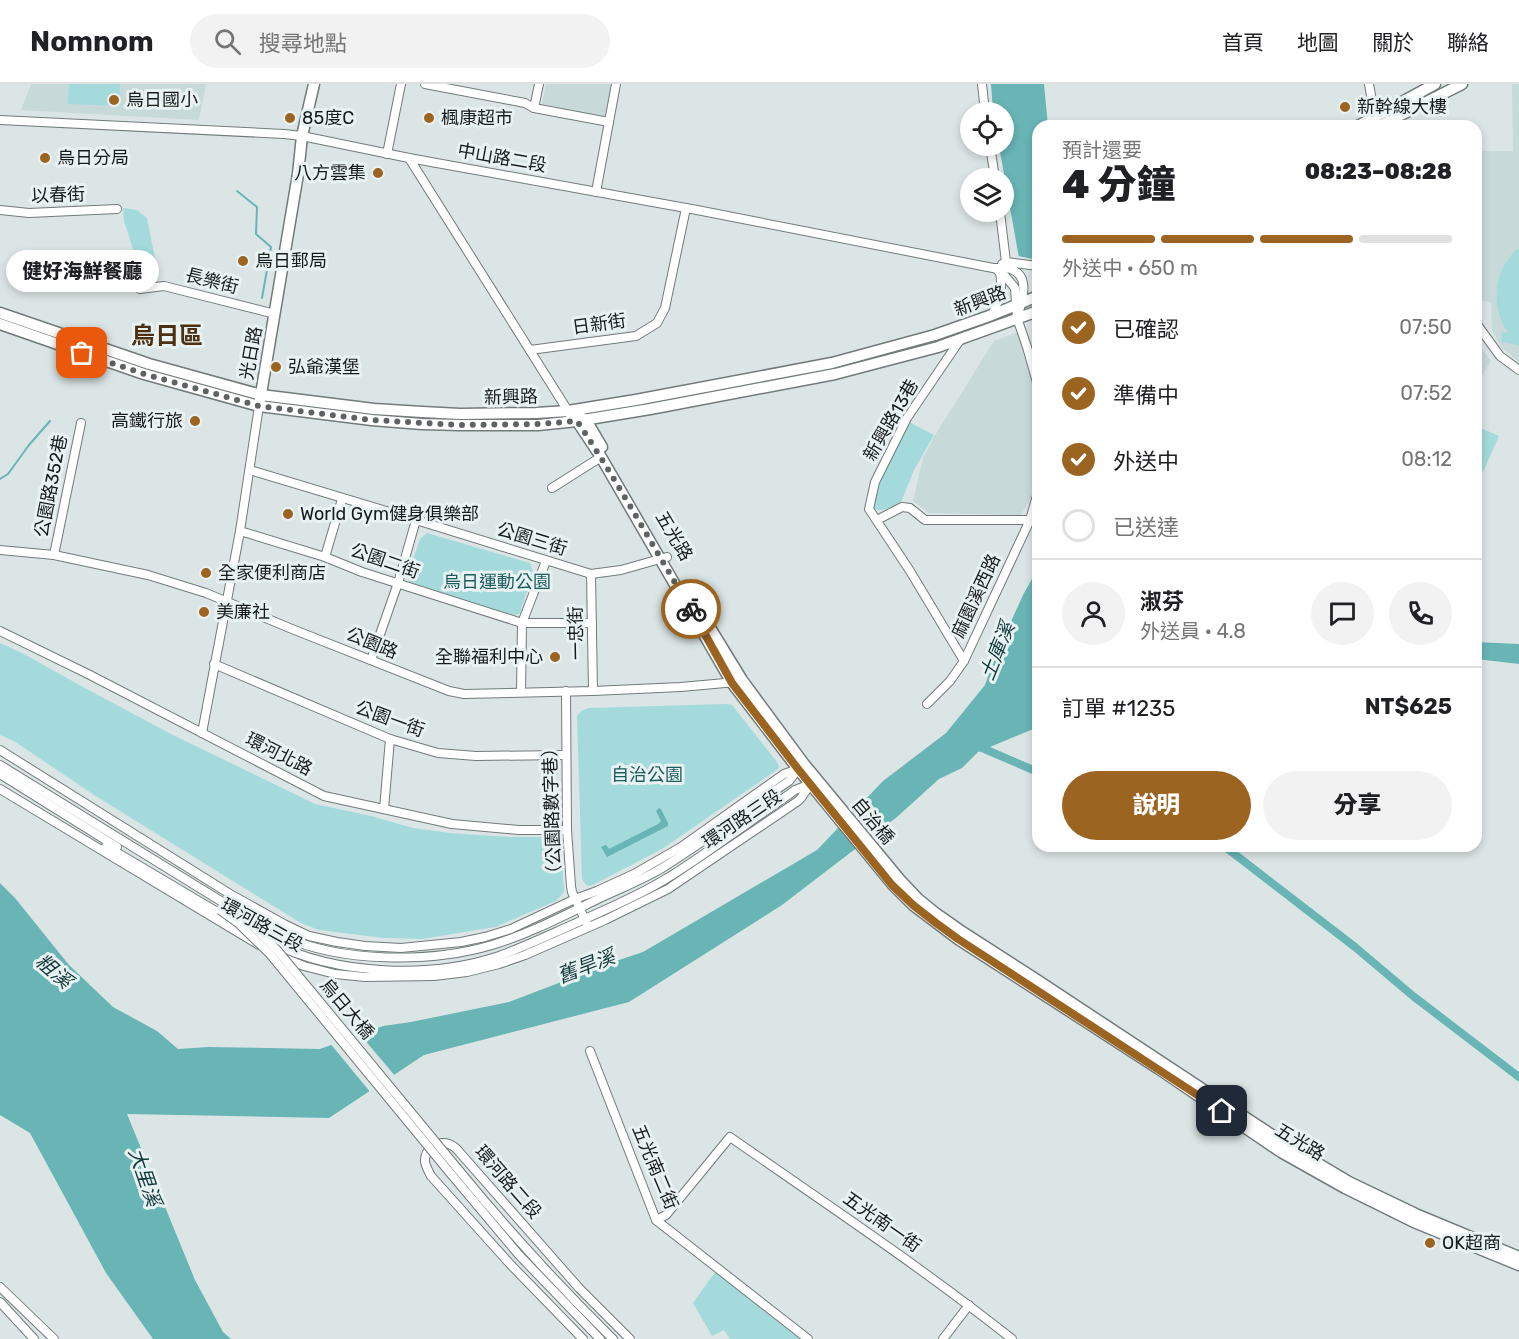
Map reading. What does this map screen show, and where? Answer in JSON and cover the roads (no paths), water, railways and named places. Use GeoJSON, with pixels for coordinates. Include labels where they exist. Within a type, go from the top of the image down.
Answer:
{"type":"FeatureCollection","features":[{"type":"Feature","properties":{"kind":"main road","name":"光日路"},"geometry":{"type":"LineString","coordinates":[[260,401],[298,174],[302,136],[314,84]]}},
{"type":"Feature","properties":{"kind":"main road"},"geometry":{"type":"LineString","coordinates":[[1382,120],[1436,84]]}},
{"type":"Feature","properties":{"kind":"main road"},"geometry":{"type":"LineString","coordinates":[[1384,120],[1462,84]]}},
{"type":"Feature","properties":{"kind":"main road","name":"新興路"},"geometry":{"type":"LineString","coordinates":[[0,313],[260,401],[470,414],[568,411],[832,363],[935,335],[1032,298]]}},
{"type":"Feature","properties":{"kind":"main road","name":"新興路"},"geometry":{"type":"LineString","coordinates":[[0,324],[144,374],[260,401],[372,420],[460,425],[538,424],[582,420],[835,374],[960,340],[1032,312]]}},
{"type":"Feature","properties":{"kind":"main road","name":"五光路"},"geometry":{"type":"LineString","coordinates":[[568,411],[582,420],[737,681],[831,803]]}},
{"type":"Feature","properties":{"kind":"main road","name":"五光路"},"geometry":{"type":"LineString","coordinates":[[582,420],[601,457],[664,558]]}},
{"type":"Feature","properties":{"kind":"main road","name":"自治橋"},"geometry":{"type":"LineString","coordinates":[[831,803],[883,866]]}},
{"type":"Feature","properties":{"kind":"main road","name":"五光路"},"geometry":{"type":"LineString","coordinates":[[883,866],[918,899],[964,933],[1287,1145],[1348,1182],[1418,1215],[1519,1257]]}},
{"type":"Feature","properties":{"kind":"main road","name":"五光路"},"geometry":{"type":"LineString","coordinates":[[883,866],[892,885],[936,923],[1281,1152],[1345,1188],[1414,1222],[1519,1265]]}},
{"type":"Feature","properties":{"kind":"street"},"geometry":{"type":"LineString","coordinates":[[387,153],[401,84]]}},
{"type":"Feature","properties":{"kind":"street"},"geometry":{"type":"LineString","coordinates":[[425,84],[609,122]]}},
{"type":"Feature","properties":{"kind":"street"},"geometry":{"type":"LineString","coordinates":[[534,108],[539,84]]}},
{"type":"Feature","properties":{"kind":"street"},"geometry":{"type":"LineString","coordinates":[[596,192],[616,84]]}},
{"type":"Feature","properties":{"kind":"street"},"geometry":{"type":"LineString","coordinates":[[982,84],[984,102]]}},
{"type":"Feature","properties":{"kind":"street"},"geometry":{"type":"LineString","coordinates":[[1369,84],[1376,120]]}},
{"type":"Feature","properties":{"kind":"street","name":"中山路二段"},"geometry":{"type":"LineString","coordinates":[[0,120],[302,136],[686,208],[997,270],[1012,269],[1020,276],[1024,285],[1017,318]]}},
{"type":"Feature","properties":{"kind":"street"},"geometry":{"type":"LineString","coordinates":[[410,158],[568,411]]}},
{"type":"Feature","properties":{"kind":"street","name":"日新街"},"geometry":{"type":"LineString","coordinates":[[530,350],[636,336],[657,323],[665,308],[686,208]]}},
{"type":"Feature","properties":{"kind":"street","name":"以春街"},"geometry":{"type":"LineString","coordinates":[[0,210],[29,213],[117,209]]}},
{"type":"Feature","properties":{"kind":"street"},"geometry":{"type":"LineString","coordinates":[[1001,222],[1006,262]]}},
{"type":"Feature","properties":{"kind":"street"},"geometry":{"type":"LineString","coordinates":[[992,315],[1002,287],[997,270],[1006,262],[1032,265]]}},
{"type":"Feature","properties":{"kind":"street","name":"長樂街"},"geometry":{"type":"LineString","coordinates":[[140,289],[164,286],[275,314]]}},
{"type":"Feature","properties":{"kind":"street"},"geometry":{"type":"LineString","coordinates":[[1017,318],[1032,363]]}},
{"type":"Feature","properties":{"kind":"street"},"geometry":{"type":"LineString","coordinates":[[1482,331],[1500,356],[1519,370]]}},
{"type":"Feature","properties":{"kind":"street","name":"新興路13巷"},"geometry":{"type":"LineString","coordinates":[[877,520],[869,509],[875,482],[907,418],[960,340]]}},
{"type":"Feature","properties":{"kind":"street","name":"光日路"},"geometry":{"type":"LineString","coordinates":[[202,733],[240,531],[260,401]]}},
{"type":"Feature","properties":{"kind":"street","name":"公園路352巷"},"geometry":{"type":"LineString","coordinates":[[54,555],[81,423]]}},
{"type":"Feature","properties":{"kind":"street"},"geometry":{"type":"LineString","coordinates":[[552,488],[601,457]]}},
{"type":"Feature","properties":{"kind":"street","name":"公園三街"},"geometry":{"type":"LineString","coordinates":[[250,470],[591,574],[621,570],[664,558]]}},
{"type":"Feature","properties":{"kind":"street"},"geometry":{"type":"LineString","coordinates":[[325,557],[342,499]]}},
{"type":"Feature","properties":{"kind":"street"},"geometry":{"type":"LineString","coordinates":[[964,661],[877,520],[902,507],[910,507],[925,520],[1030,520]]}},
{"type":"Feature","properties":{"kind":"street","name":"麻園溪西路"},"geometry":{"type":"LineString","coordinates":[[927,704],[950,681],[964,661],[1032,513]]}},
{"type":"Feature","properties":{"kind":"street"},"geometry":{"type":"LineString","coordinates":[[371,660],[398,583],[416,520]]}},
{"type":"Feature","properties":{"kind":"street","name":"公園二街"},"geometry":{"type":"LineString","coordinates":[[240,531],[522,623],[592,623]]}},
{"type":"Feature","properties":{"kind":"street","name":"公園路"},"geometry":{"type":"LineString","coordinates":[[0,550],[54,555],[148,575],[206,592],[449,691],[464,694],[593,691],[737,681]]}},
{"type":"Feature","properties":{"kind":"street"},"geometry":{"type":"LineString","coordinates":[[521,692],[522,623],[546,561]]}},
{"type":"Feature","properties":{"kind":"street","name":"一忠街"},"geometry":{"type":"LineString","coordinates":[[591,574],[593,691]]}},
{"type":"Feature","properties":{"kind":"street","name":"環河北路"},"geometry":{"type":"LineString","coordinates":[[0,631],[324,796],[452,824],[519,830],[567,830]]}},
{"type":"Feature","properties":{"kind":"street","name":"公園一街"},"geometry":{"type":"LineString","coordinates":[[214,664],[390,740],[438,753],[476,756],[566,755]]}},
{"type":"Feature","properties":{"kind":"street","name":"（公園路數字巷）"},"geometry":{"type":"LineString","coordinates":[[566,691],[567,830],[571,886],[586,923]]}},
{"type":"Feature","properties":{"kind":"street"},"geometry":{"type":"LineString","coordinates":[[384,809],[390,740]]}},
{"type":"Feature","properties":{"kind":"street","name":"環河路三段"},"geometry":{"type":"LineString","coordinates":[[0,750],[230,894],[284,924],[309,936],[336,942],[401,948],[461,942],[511,929],[625,878],[681,847],[784,774],[801,767]]}},
{"type":"Feature","properties":{"kind":"street","name":"烏日大橋"},"geometry":{"type":"LineString","coordinates":[[0,765],[243,916],[284,959],[542,1279],[600,1339]]}},
{"type":"Feature","properties":{"kind":"street","name":"環河路三段"},"geometry":{"type":"LineString","coordinates":[[230,894],[250,913],[280,935],[308,946],[366,956],[429,956],[463,952],[514,937],[660,869],[789,781],[801,767]]}},
{"type":"Feature","properties":{"kind":"street","name":"烏日大橋"},"geometry":{"type":"LineString","coordinates":[[0,774],[220,910],[256,939],[492,1218],[613,1339]]}},
{"type":"Feature","properties":{"kind":"street","name":"環河路三段"},"geometry":{"type":"LineString","coordinates":[[0,789],[249,940],[276,954],[304,966],[335,974],[402,978],[467,972],[499,964],[525,955],[586,923],[640,904],[668,889],[801,798],[814,782]]}},
{"type":"Feature","properties":{"kind":"street","name":"五光南二街"},"geometry":{"type":"LineString","coordinates":[[590,1051],[656,1220],[808,1339]]}},
{"type":"Feature","properties":{"kind":"street","name":"五光南一街"},"geometry":{"type":"LineString","coordinates":[[656,1220],[666,1215],[730,1137],[855,1222],[1012,1339]]}},
{"type":"Feature","properties":{"kind":"street","name":"環河路二段"},"geometry":{"type":"LineString","coordinates":[[584,1339],[518,1272],[431,1176],[425,1160],[432,1147],[440,1143],[448,1144],[461,1154],[579,1288],[630,1339]]}},
{"type":"Feature","properties":{"kind":"street"},"geometry":{"type":"LineString","coordinates":[[0,1287],[54,1339]]}},
{"type":"Feature","properties":{"kind":"street"},"geometry":{"type":"LineString","coordinates":[[0,1302],[34,1339]]}},
{"type":"Feature","properties":{"kind":"street"},"geometry":{"type":"LineString","coordinates":[[943,1339],[969,1305]]}},
{"type":"Feature","properties":{"kind":"water"},"geometry":{"type":"Polygon","coordinates":[[[991,84],[1044,84],[1047,120],[1032,120],[1032,296],[1019,258],[1013,222],[1014,168],[1003,168],[1001,156],[1014,156],[1014,102],[992,102],[991,84]]]}},
{"type":"Feature","properties":{"kind":"water"},"geometry":{"type":"Polygon","coordinates":[[[1032,579],[1032,730],[978,752],[962,768],[939,779],[897,817],[782,905],[629,1002],[424,1055],[329,1118],[127,1114],[195,1280],[223,1332],[231,1339],[153,1339],[106,1273],[30,1133],[0,1115],[0,883],[15,898],[69,965],[113,1007],[157,1031],[178,1049],[208,1047],[320,1049],[383,1026],[509,1002],[643,952],[817,850],[883,781],[946,733],[985,685],[994,659],[1032,579]]]}},
{"type":"Feature","properties":{"kind":"water"},"geometry":{"type":"Polygon","coordinates":[[[1482,642],[1519,644],[1519,664],[1482,660],[1482,642]]]}},
{"type":"Feature","properties":{"kind":"water"},"geometry":{"type":"Polygon","coordinates":[[[659,808],[668,826],[607,857],[601,847],[606,845],[609,849],[658,824],[661,821],[656,811],[659,808]]]}},
{"type":"Feature","properties":{"kind":"waterway"},"geometry":{"type":"LineString","coordinates":[[237,191],[257,207],[256,234],[271,247],[262,298]]}},
{"type":"Feature","properties":{"kind":"waterway"},"geometry":{"type":"LineString","coordinates":[[0,479],[8,474],[50,421]]}},
{"type":"Feature","properties":{"kind":"waterway"},"geometry":{"type":"LineString","coordinates":[[975,745],[1032,769]]}},
{"type":"Feature","properties":{"kind":"waterway"},"geometry":{"type":"LineString","coordinates":[[1232,852],[1519,1077]]}},
{"type":"Feature","properties":{"kind":"place","name":"烏日國小"},"geometry":{"type":"Point","coordinates":[114,100]}},
{"type":"Feature","properties":{"kind":"place","name":"新幹線大樓"},"geometry":{"type":"Point","coordinates":[1345,107]}},
{"type":"Feature","properties":{"kind":"place","name":"85度C"},"geometry":{"type":"Point","coordinates":[290,118]}},
{"type":"Feature","properties":{"kind":"place","name":"楓康超市"},"geometry":{"type":"Point","coordinates":[429,118]}},
{"type":"Feature","properties":{"kind":"place","name":"烏日分局"},"geometry":{"type":"Point","coordinates":[45,158]}},
{"type":"Feature","properties":{"kind":"place","name":"八方雲集"},"geometry":{"type":"Point","coordinates":[378,173]}},
{"type":"Feature","properties":{"kind":"place","name":"烏日郵局"},"geometry":{"type":"Point","coordinates":[243,261]}},
{"type":"Feature","properties":{"kind":"place","name":"健好海鮮餐廳"},"geometry":{"type":"Point","coordinates":[82,353]}},
{"type":"Feature","properties":{"kind":"place","name":"弘爺漢堡"},"geometry":{"type":"Point","coordinates":[276,367]}},
{"type":"Feature","properties":{"kind":"place","name":"高鐵行旅"},"geometry":{"type":"Point","coordinates":[195,421]}},
{"type":"Feature","properties":{"kind":"place","name":"World Gym健身俱樂部"},"geometry":{"type":"Point","coordinates":[288,514]}},
{"type":"Feature","properties":{"kind":"place","name":"全家便利商店"},"geometry":{"type":"Point","coordinates":[206,573]}},
{"type":"Feature","properties":{"kind":"place","name":"美廉社"},"geometry":{"type":"Point","coordinates":[204,612]}},
{"type":"Feature","properties":{"kind":"place","name":"全聯福利中心"},"geometry":{"type":"Point","coordinates":[555,657]}},
{"type":"Feature","properties":{"kind":"place","name":"OK超商"},"geometry":{"type":"Point","coordinates":[1430,1243]}},
{"type":"Feature","properties":{"kind":"district","name":"烏日區"},"geometry":{"type":"Point","coordinates":[167,336]}},
{"type":"Feature","properties":{"kind":"park label","name":"烏日運動公園"},"geometry":{"type":"Point","coordinates":[497,582]}},
{"type":"Feature","properties":{"kind":"park label","name":"自治公園"},"geometry":{"type":"Point","coordinates":[647,775]}},
{"type":"Feature","properties":{"kind":"water label","name":"土庫溪"},"geometry":{"type":"Point","coordinates":[997,651]}},
{"type":"Feature","properties":{"kind":"water label","name":"舊旱溪"},"geometry":{"type":"Point","coordinates":[586,966]}},
{"type":"Feature","properties":{"kind":"water label","name":"粗溪"},"geometry":{"type":"Point","coordinates":[54,971]}},
{"type":"Feature","properties":{"kind":"water label","name":"大里溪"},"geometry":{"type":"Point","coordinates":[145,1177]}}]}
